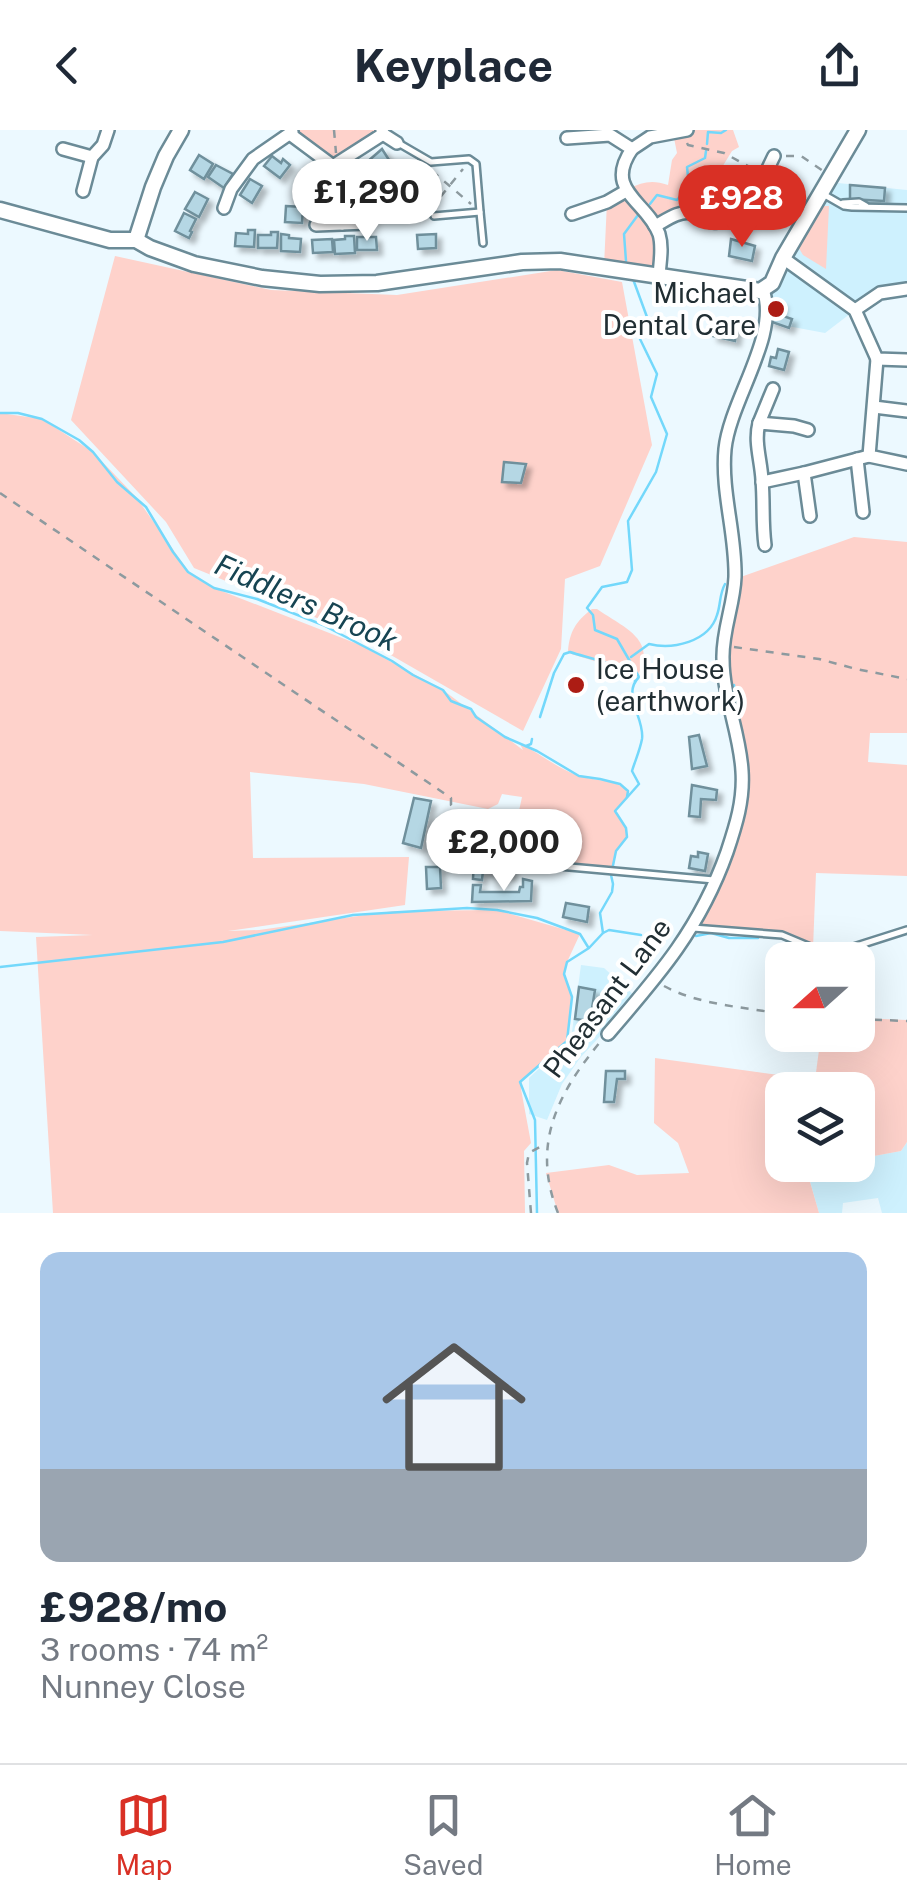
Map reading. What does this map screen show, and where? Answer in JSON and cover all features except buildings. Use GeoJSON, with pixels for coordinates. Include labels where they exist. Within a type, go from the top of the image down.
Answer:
{"type":"FeatureCollection","features":[{"type":"Feature","properties":{"kind":"street"},"geometry":{"type":"LineString","coordinates":[[84,191],[92,158],[103,145],[108,130]]}},
{"type":"Feature","properties":{"kind":"street"},"geometry":{"type":"LineString","coordinates":[[136,240],[153,187],[181,130]]}},
{"type":"Feature","properties":{"kind":"street"},"geometry":{"type":"LineString","coordinates":[[0,210],[110,240],[136,240],[194,264],[262,278],[320,284],[377,283],[541,261],[604,266],[763,290],[772,283],[858,130]]}},
{"type":"Feature","properties":{"kind":"street"},"geometry":{"type":"LineString","coordinates":[[658,275],[661,246],[655,226],[626,190],[624,167],[632,149],[650,137],[684,131]]}},
{"type":"Feature","properties":{"kind":"street"},"geometry":{"type":"LineString","coordinates":[[224,208],[253,159],[292,132],[337,164],[342,224]]}},
{"type":"Feature","properties":{"kind":"street"},"geometry":{"type":"LineString","coordinates":[[337,164],[382,132],[397,142]]}},
{"type":"Feature","properties":{"kind":"street"},"geometry":{"type":"LineString","coordinates":[[575,135],[610,136],[632,149]]}},
{"type":"Feature","properties":{"kind":"street"},"geometry":{"type":"LineString","coordinates":[[63,149],[92,158]]}},
{"type":"Feature","properties":{"kind":"street"},"geometry":{"type":"LineString","coordinates":[[655,226],[687,212],[709,222],[727,220],[745,207],[774,156]]}},
{"type":"Feature","properties":{"kind":"street"},"geometry":{"type":"LineString","coordinates":[[577,208],[606,202],[626,190]]}},
{"type":"Feature","properties":{"kind":"street"},"geometry":{"type":"LineString","coordinates":[[316,225],[367,222]]}},
{"type":"Feature","properties":{"kind":"street"},"geometry":{"type":"LineString","coordinates":[[783,258],[855,310],[878,359],[874,407],[863,458],[864,512]]}},
{"type":"Feature","properties":{"kind":"street"},"geometry":{"type":"LineString","coordinates":[[855,310],[880,293],[907,289]]}},
{"type":"Feature","properties":{"kind":"street","name":"Pheasant Lane"},"geometry":{"type":"LineString","coordinates":[[608,1034],[693,928],[717,880],[738,821],[743,784],[741,756],[723,665],[735,580],[725,450],[734,409],[762,338],[766,298],[763,290]]}},
{"type":"Feature","properties":{"kind":"street"},"geometry":{"type":"LineString","coordinates":[[878,359],[907,360]]}},
{"type":"Feature","properties":{"kind":"street"},"geometry":{"type":"LineString","coordinates":[[765,545],[756,435],[774,389]]}},
{"type":"Feature","properties":{"kind":"street"},"geometry":{"type":"LineString","coordinates":[[874,407],[907,411]]}},
{"type":"Feature","properties":{"kind":"street"},"geometry":{"type":"LineString","coordinates":[[759,423],[808,430]]}},
{"type":"Feature","properties":{"kind":"street"},"geometry":{"type":"LineString","coordinates":[[762,482],[863,458],[907,464]]}},
{"type":"Feature","properties":{"kind":"street"},"geometry":{"type":"LineString","coordinates":[[804,474],[810,516]]}},
{"type":"Feature","properties":{"kind":"lane"},"geometry":{"type":"LineString","coordinates":[[397,142],[428,161],[471,160],[476,164],[483,243]]}},
{"type":"Feature","properties":{"kind":"lane"},"geometry":{"type":"LineString","coordinates":[[822,194],[852,207],[907,208]]}},
{"type":"Feature","properties":{"kind":"lane"},"geometry":{"type":"LineString","coordinates":[[434,216],[480,212]]}},
{"type":"Feature","properties":{"kind":"lane"},"geometry":{"type":"LineString","coordinates":[[514,862],[717,880]]}},
{"type":"Feature","properties":{"kind":"lane"},"geometry":{"type":"LineString","coordinates":[[693,928],[782,935],[813,948],[841,952],[907,930]]}},
{"type":"Feature","properties":{"kind":"path"},"geometry":{"type":"LineString","coordinates":[[334,130],[337,164]]}},
{"type":"Feature","properties":{"kind":"path"},"geometry":{"type":"LineString","coordinates":[[684,131],[688,145],[724,153],[764,176]]}},
{"type":"Feature","properties":{"kind":"path"},"geometry":{"type":"LineString","coordinates":[[774,156],[801,156],[832,176]]}},
{"type":"Feature","properties":{"kind":"path"},"geometry":{"type":"LineString","coordinates":[[434,216],[433,206],[471,160]]}},
{"type":"Feature","properties":{"kind":"path"},"geometry":{"type":"LineString","coordinates":[[428,161],[429,168],[480,212]]}},
{"type":"Feature","properties":{"kind":"path"},"geometry":{"type":"LineString","coordinates":[[0,493],[451,798],[451,805],[480,846],[499,855],[508,854],[514,862]]}},
{"type":"Feature","properties":{"kind":"path"},"geometry":{"type":"LineString","coordinates":[[723,645],[819,659],[907,678]]}},
{"type":"Feature","properties":{"kind":"path"},"geometry":{"type":"LineString","coordinates":[[654,981],[674,992],[765,1011]]}},
{"type":"Feature","properties":{"kind":"path"},"geometry":{"type":"LineString","coordinates":[[875,1020],[907,1021]]}},
{"type":"Feature","properties":{"kind":"path","name":"Pheasant Lane"},"geometry":{"type":"LineString","coordinates":[[558,1213],[546,1173],[551,1125],[562,1096],[608,1034]]}},
{"type":"Feature","properties":{"kind":"path"},"geometry":{"type":"LineString","coordinates":[[531,1213],[529,1153],[547,1143]]}},
{"type":"Feature","properties":{"kind":"shaded area"},"geometry":{"type":"Polygon","coordinates":[[[295,130],[382,130],[333,166],[290,134],[295,130]]]}},
{"type":"Feature","properties":{"kind":"shaded area"},"geometry":{"type":"Polygon","coordinates":[[[733,130],[739,147],[732,151],[695,215],[655,226],[659,275],[604,266],[607,202],[644,183],[668,185],[677,153],[673,133],[733,130]]]}},
{"type":"Feature","properties":{"kind":"shaded area"},"geometry":{"type":"Polygon","coordinates":[[[828,182],[907,190],[907,283],[884,285],[865,295],[855,310],[825,333],[766,322],[768,287],[828,182]]]}},
{"type":"Feature","properties":{"kind":"shaded area"},"geometry":{"type":"Polygon","coordinates":[[[818,206],[829,206],[826,269],[803,255],[797,245],[818,206]]]}},
{"type":"Feature","properties":{"kind":"shaded area"},"geometry":{"type":"Polygon","coordinates":[[[115,256],[271,290],[397,295],[557,270],[622,282],[652,445],[600,566],[565,579],[561,649],[523,731],[349,631],[194,568],[166,522],[71,420],[115,256]]]}},
{"type":"Feature","properties":{"kind":"shaded area"},"geometry":{"type":"Polygon","coordinates":[[[0,413],[42,419],[93,452],[136,497],[189,572],[214,588],[360,645],[443,690],[523,750],[520,744],[572,773],[611,782],[628,791],[615,811],[627,837],[616,851],[612,867],[521,859],[517,849],[511,848],[522,797],[502,794],[498,804],[488,809],[364,784],[250,772],[253,858],[409,857],[405,905],[228,931],[394,911],[497,910],[580,934],[564,974],[572,997],[567,1041],[522,1081],[531,1143],[524,1151],[525,1213],[53,1213],[36,937],[93,935],[0,931],[0,413]]]}},
{"type":"Feature","properties":{"kind":"shaded area"},"geometry":{"type":"Polygon","coordinates":[[[854,537],[907,542],[907,733],[870,733],[868,762],[907,765],[907,876],[816,873],[813,942],[799,942],[782,935],[693,928],[742,798],[723,665],[735,579],[854,537]]]}},
{"type":"Feature","properties":{"kind":"shaded area"},"geometry":{"type":"Polygon","coordinates":[[[592,609],[628,629],[642,645],[642,666],[635,680],[627,671],[568,653],[574,628],[592,609]]]}},
{"type":"Feature","properties":{"kind":"shaded area"},"geometry":{"type":"Polygon","coordinates":[[[581,965],[604,968],[636,997],[580,1058],[562,1084],[547,1120],[529,1114],[529,1078],[571,1039],[581,965]]]}},
{"type":"Feature","properties":{"kind":"shaded area"},"geometry":{"type":"Polygon","coordinates":[[[875,1019],[907,1020],[907,1142],[901,1151],[875,1156],[875,1072],[816,1072],[819,1052],[875,1052],[875,1019]]]}},
{"type":"Feature","properties":{"kind":"shaded area"},"geometry":{"type":"Polygon","coordinates":[[[655,1058],[765,1073],[765,1182],[810,1182],[819,1213],[558,1213],[546,1173],[609,1165],[637,1175],[689,1173],[678,1143],[654,1123],[655,1058]]]}},
{"type":"Feature","properties":{"kind":"shaded area"},"geometry":{"type":"Polygon","coordinates":[[[907,1142],[907,1213],[882,1213],[878,1198],[843,1203],[842,1213],[819,1213],[810,1182],[875,1182],[875,1156],[901,1151],[907,1142]]]}},
{"type":"Feature","properties":{"kind":"waterway"},"geometry":{"type":"LineString","coordinates":[[707,144],[708,132],[726,130]]}},
{"type":"Feature","properties":{"kind":"waterway"},"geometry":{"type":"LineString","coordinates":[[650,204],[657,195],[677,200],[689,186],[687,167],[705,158],[706,151]]}},
{"type":"Feature","properties":{"kind":"waterway"},"geometry":{"type":"LineString","coordinates":[[626,261],[624,234],[638,215]]}},
{"type":"Feature","properties":{"kind":"waterway"},"geometry":{"type":"LineString","coordinates":[[537,1213],[535,1120],[520,1082],[567,1041],[572,997],[564,974],[567,962],[603,933],[600,913],[612,892],[616,851],[627,837],[615,811],[639,784],[632,771],[642,739],[632,691],[639,677],[617,639],[595,630],[593,615],[587,608],[602,587],[627,582],[632,570],[628,521],[656,472],[667,434],[651,397],[657,374],[640,339],[647,317],[633,279]]}},
{"type":"Feature","properties":{"kind":"waterway","name":"Fiddlers Brook"},"geometry":{"type":"LineString","coordinates":[[0,413],[42,419],[79,440],[146,507],[188,572],[214,588],[257,599],[323,625],[443,690],[451,701],[471,709],[505,737],[579,776],[620,784],[628,791],[627,797]]}},
{"type":"Feature","properties":{"kind":"waterway"},"geometry":{"type":"LineString","coordinates":[[631,657],[649,644],[679,645],[706,632],[717,615],[725,584]]}},
{"type":"Feature","properties":{"kind":"waterway"},"geometry":{"type":"LineString","coordinates":[[540,717],[564,654],[570,652],[605,662],[635,681]]}},
{"type":"Feature","properties":{"kind":"waterway"},"geometry":{"type":"LineString","coordinates":[[734,685],[739,723]]}},
{"type":"Feature","properties":{"kind":"waterway","name":"Fiddlers Brook"},"geometry":{"type":"LineString","coordinates":[[526,746],[532,739]]}},
{"type":"Feature","properties":{"kind":"waterway"},"geometry":{"type":"LineString","coordinates":[[0,967],[223,942],[353,915],[467,908],[537,918],[580,934],[588,947]]}},
{"type":"Feature","properties":{"kind":"waterway"},"geometry":{"type":"LineString","coordinates":[[603,933],[609,930],[641,935]]}},
{"type":"Feature","properties":{"kind":"waterway"},"geometry":{"type":"LineString","coordinates":[[696,936],[711,933],[729,938],[758,938]]}},
{"type":"Feature","properties":{"kind":"place","name":"Michael Dental Care"},"geometry":{"type":"Point","coordinates":[776,309]}},
{"type":"Feature","properties":{"kind":"place","name":"Ice House (earthwork)"},"geometry":{"type":"Point","coordinates":[576,685]}}]}
